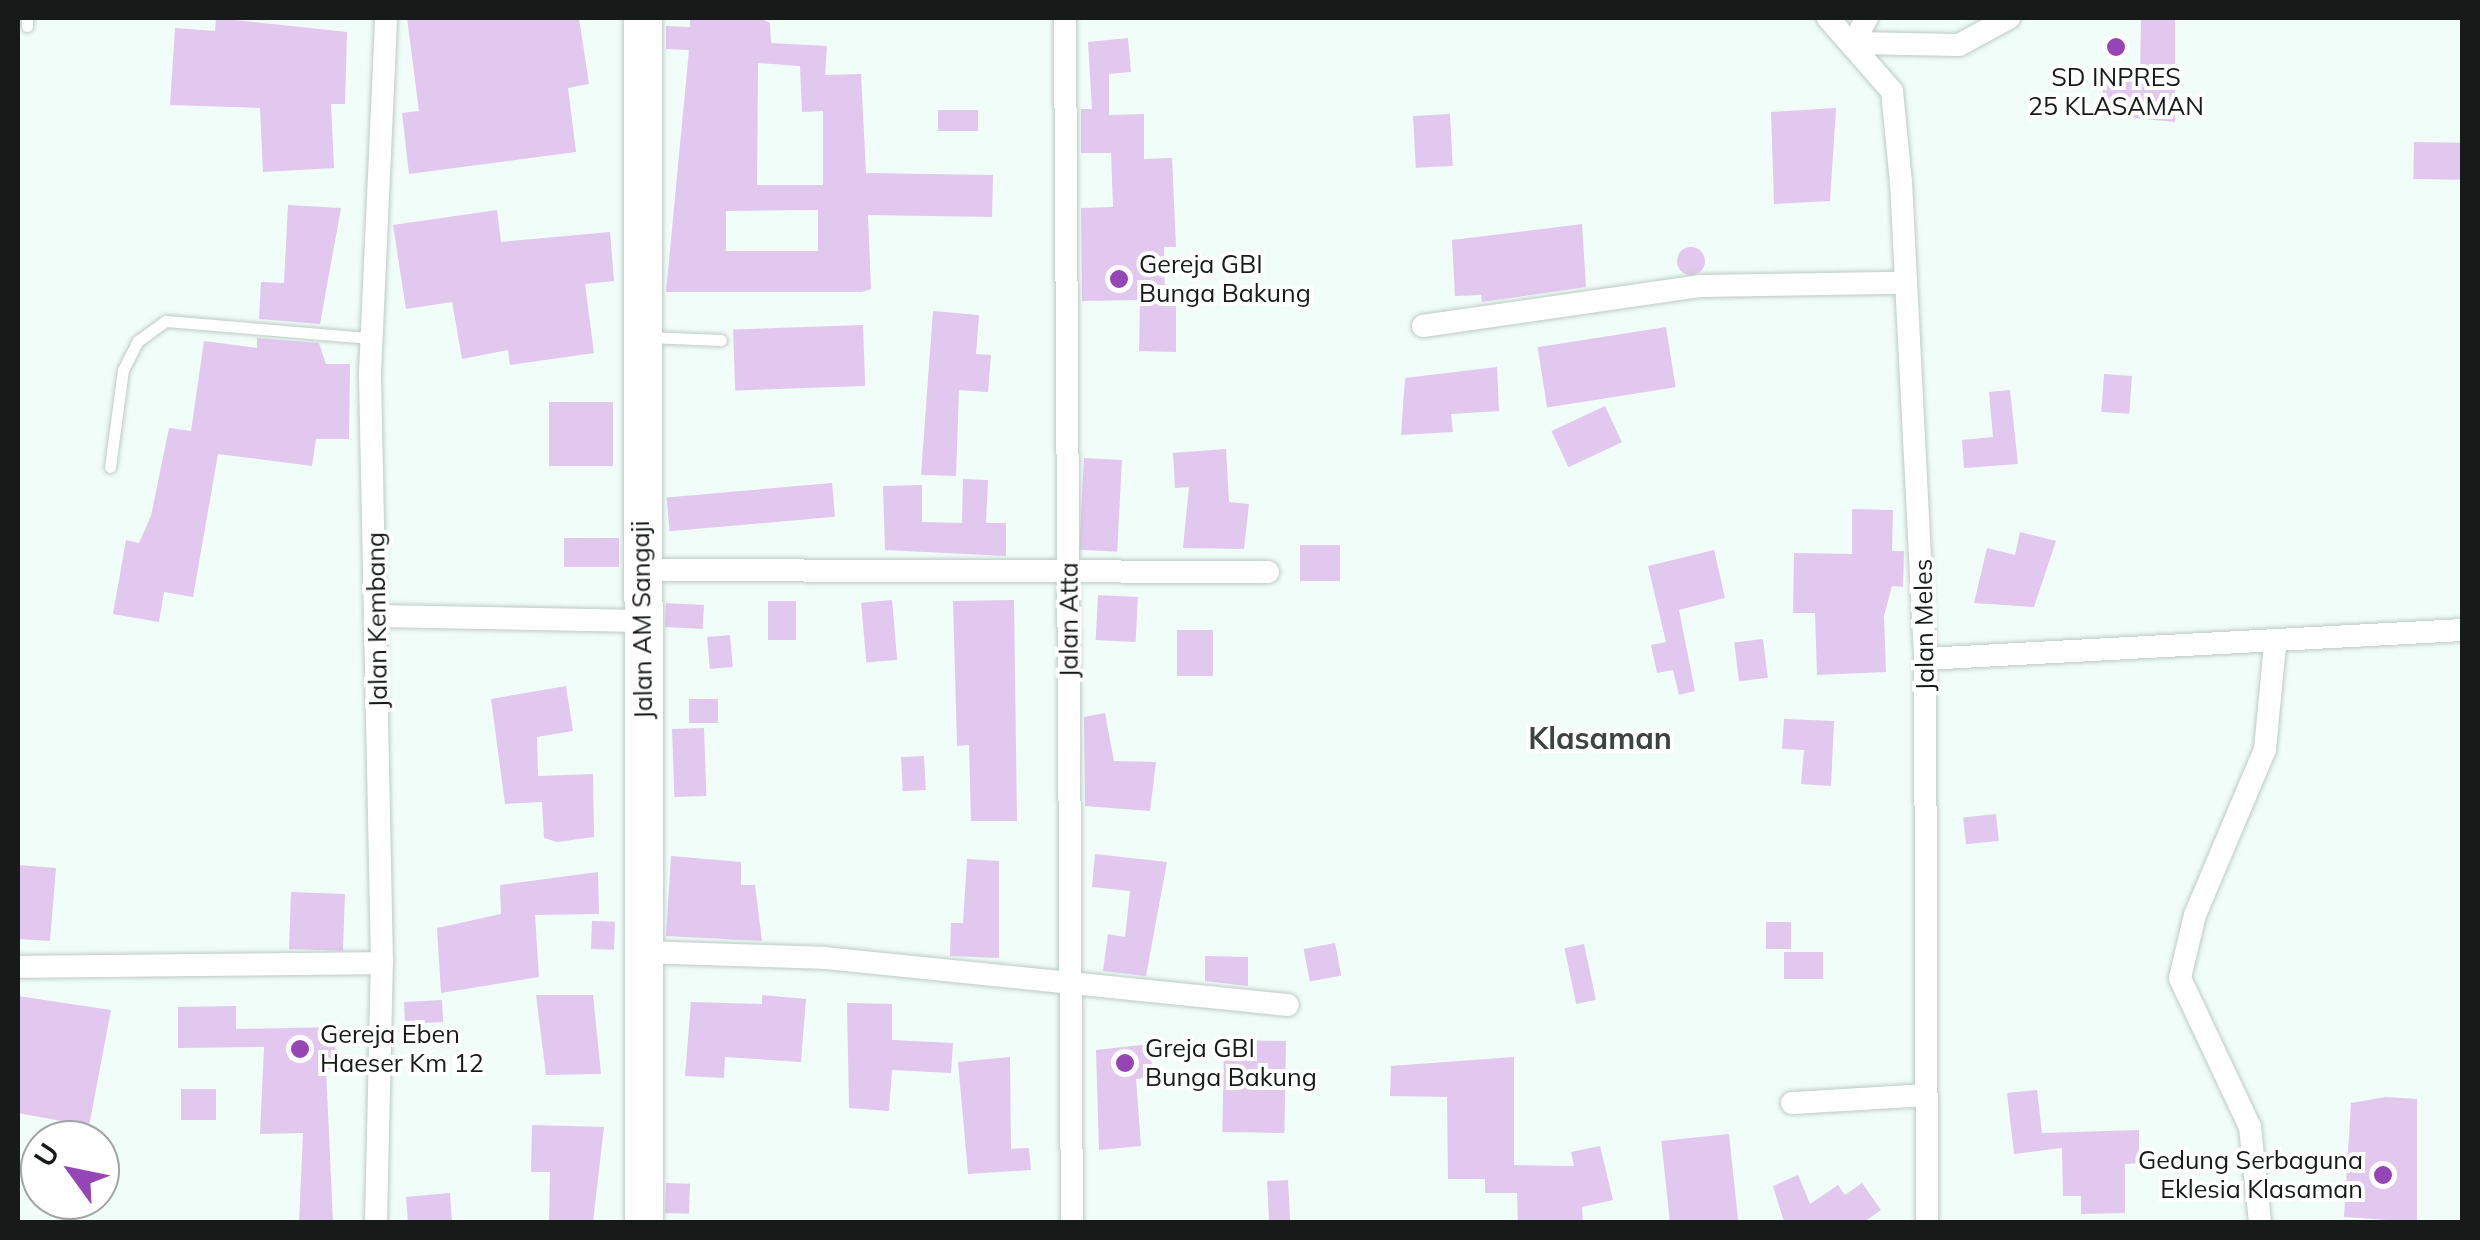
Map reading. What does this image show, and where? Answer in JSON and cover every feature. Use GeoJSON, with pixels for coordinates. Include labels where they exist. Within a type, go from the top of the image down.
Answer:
{"type":"FeatureCollection","features":[{"type":"Feature","properties":{"kind":"highway","name":"Jalan AM Sangaji"},"geometry":{"type":"LineString","coordinates":[[643,18],[644,1222]]}},
{"type":"Feature","properties":{"kind":"street","name":"Jalan Kembang"},"geometry":{"type":"LineString","coordinates":[[376,1222],[382,964],[370,338],[386,18]]}},
{"type":"Feature","properties":{"kind":"street","name":"Jalan Atta"},"geometry":{"type":"LineString","coordinates":[[1065,18],[1072,1222]]}},
{"type":"Feature","properties":{"kind":"street","name":"Jalan Meles"},"geometry":{"type":"LineString","coordinates":[[1828,18],[1892,91],[1903,283],[1918,401],[1925,658],[1927,1222]]}},
{"type":"Feature","properties":{"kind":"street"},"geometry":{"type":"LineString","coordinates":[[1867,18],[1852,43],[1959,45],[2010,18]]}},
{"type":"Feature","properties":{"kind":"street"},"geometry":{"type":"LineString","coordinates":[[1423,326],[1700,286],[1903,283]]}},
{"type":"Feature","properties":{"kind":"street"},"geometry":{"type":"LineString","coordinates":[[641,570],[1268,572]]}},
{"type":"Feature","properties":{"kind":"street"},"geometry":{"type":"LineString","coordinates":[[378,616],[642,620]]}},
{"type":"Feature","properties":{"kind":"street"},"geometry":{"type":"LineString","coordinates":[[1925,658],[2274,644],[2462,630]]}},
{"type":"Feature","properties":{"kind":"street"},"geometry":{"type":"LineString","coordinates":[[2260,1222],[2250,1126],[2180,978],[2196,915],[2265,750],[2274,644]]}},
{"type":"Feature","properties":{"kind":"street"},"geometry":{"type":"LineString","coordinates":[[645,952],[825,958],[1288,1006]]}},
{"type":"Feature","properties":{"kind":"street"},"geometry":{"type":"LineString","coordinates":[[18,966],[382,964]]}},
{"type":"Feature","properties":{"kind":"street"},"geometry":{"type":"LineString","coordinates":[[1792,1102],[1925,1094]]}},
{"type":"Feature","properties":{"kind":"lane"},"geometry":{"type":"LineString","coordinates":[[110,467],[123,370],[138,341],[166,321],[370,338]]}},
{"type":"Feature","properties":{"kind":"lane"},"geometry":{"type":"LineString","coordinates":[[642,337],[721,340]]}},
{"type":"Feature","properties":{"kind":"building"},"geometry":{"type":"Polygon","coordinates":[[[216,18],[347,32],[345,104],[331,104],[334,168],[263,172],[260,108],[170,105],[175,28],[215,31],[216,18]]]}},
{"type":"Feature","properties":{"kind":"building"},"geometry":{"type":"Polygon","coordinates":[[[407,18],[579,18],[589,84],[568,88],[576,152],[409,174],[402,113],[419,111],[407,18]]]}},
{"type":"Feature","properties":{"kind":"building"},"geometry":{"type":"Polygon","coordinates":[[[690,18],[760,18],[770,23],[771,43],[827,46],[825,75],[861,74],[866,173],[993,175],[992,217],[868,215],[871,289],[862,292],[666,292],[689,50],[666,49],[666,26],[690,27],[690,18]],[[758,63],[757,185],[823,185],[823,111],[802,112],[800,66],[758,63]],[[818,210],[726,211],[726,251],[818,251],[818,210]]]}},
{"type":"Feature","properties":{"kind":"building"},"geometry":{"type":"Polygon","coordinates":[[[2141,18],[2175,18],[2175,122],[2104,115],[2102,80],[2140,77],[2141,18]]]}},
{"type":"Feature","properties":{"kind":"building"},"geometry":{"type":"Polygon","coordinates":[[[1128,38],[1131,72],[1109,74],[1109,115],[1144,114],[1144,159],[1172,158],[1176,247],[1164,247],[1165,305],[1176,305],[1176,352],[1139,351],[1140,300],[1082,301],[1081,208],[1113,207],[1111,153],[1081,153],[1081,109],[1092,109],[1088,42],[1128,38]]]}},
{"type":"Feature","properties":{"kind":"building"},"geometry":{"type":"Polygon","coordinates":[[[1836,108],[1830,201],[1774,204],[1771,112],[1836,108]]]}},
{"type":"Feature","properties":{"kind":"building"},"geometry":{"type":"Polygon","coordinates":[[[938,110],[978,110],[978,131],[938,131],[938,110]]]}},
{"type":"Feature","properties":{"kind":"building"},"geometry":{"type":"Polygon","coordinates":[[[1450,114],[1453,166],[1416,168],[1413,116],[1450,114]]]}},
{"type":"Feature","properties":{"kind":"building"},"geometry":{"type":"Polygon","coordinates":[[[2414,142],[2462,143],[2461,180],[2413,179],[2414,142]]]}},
{"type":"Feature","properties":{"kind":"building"},"geometry":{"type":"Polygon","coordinates":[[[288,205],[341,208],[320,324],[259,319],[261,282],[284,283],[288,205]]]}},
{"type":"Feature","properties":{"kind":"building"},"geometry":{"type":"Polygon","coordinates":[[[497,210],[501,242],[610,232],[614,281],[585,284],[594,353],[510,365],[508,350],[462,359],[452,302],[406,309],[393,225],[497,210]]]}},
{"type":"Feature","properties":{"kind":"building"},"geometry":{"type":"Polygon","coordinates":[[[1582,224],[1586,287],[1482,302],[1481,295],[1455,296],[1452,240],[1582,224]]]}},
{"type":"Feature","properties":{"kind":"building"},"geometry":{"type":"Polygon","coordinates":[[[1691,247],[1701,251],[1705,261],[1701,271],[1691,275],[1681,271],[1677,261],[1681,251],[1691,247]]]}},
{"type":"Feature","properties":{"kind":"building"},"geometry":{"type":"Polygon","coordinates":[[[933,311],[979,315],[976,354],[991,355],[988,392],[959,390],[956,476],[921,475],[933,311]]]}},
{"type":"Feature","properties":{"kind":"building"},"geometry":{"type":"Polygon","coordinates":[[[863,325],[865,386],[735,390],[733,330],[863,325]]]}},
{"type":"Feature","properties":{"kind":"building"},"geometry":{"type":"Polygon","coordinates":[[[1666,327],[1676,387],[1547,408],[1538,347],[1666,327]]]}},
{"type":"Feature","properties":{"kind":"building"},"geometry":{"type":"Polygon","coordinates":[[[257,338],[319,343],[326,364],[350,364],[349,439],[316,439],[312,466],[218,454],[193,597],[164,592],[159,622],[113,614],[126,540],[139,543],[151,516],[169,428],[191,431],[204,341],[257,348],[257,338]]]}},
{"type":"Feature","properties":{"kind":"building"},"geometry":{"type":"Polygon","coordinates":[[[1497,367],[1499,411],[1451,414],[1453,432],[1401,435],[1405,378],[1497,367]]]}},
{"type":"Feature","properties":{"kind":"building"},"geometry":{"type":"Polygon","coordinates":[[[2104,374],[2132,376],[2129,414],[2101,412],[2104,374]]]}},
{"type":"Feature","properties":{"kind":"building"},"geometry":{"type":"Polygon","coordinates":[[[2010,390],[2018,464],[1964,468],[1962,440],[1993,437],[1989,392],[2010,390]]]}},
{"type":"Feature","properties":{"kind":"building"},"geometry":{"type":"Polygon","coordinates":[[[549,402],[613,402],[613,466],[549,466],[549,402]]]}},
{"type":"Feature","properties":{"kind":"building"},"geometry":{"type":"Polygon","coordinates":[[[1605,406],[1622,442],[1568,467],[1552,431],[1605,406]]]}},
{"type":"Feature","properties":{"kind":"building"},"geometry":{"type":"Polygon","coordinates":[[[1226,449],[1229,502],[1249,504],[1244,549],[1183,548],[1189,487],[1175,488],[1173,453],[1226,449]]]}},
{"type":"Feature","properties":{"kind":"building"},"geometry":{"type":"Polygon","coordinates":[[[1084,458],[1122,460],[1117,552],[1079,550],[1084,458]]]}},
{"type":"Feature","properties":{"kind":"building"},"geometry":{"type":"Polygon","coordinates":[[[963,479],[988,480],[986,523],[1006,523],[1006,556],[885,550],[883,486],[922,485],[922,522],[962,523],[963,479]]]}},
{"type":"Feature","properties":{"kind":"building"},"geometry":{"type":"Polygon","coordinates":[[[832,483],[835,517],[670,531],[667,497],[832,483]]]}},
{"type":"Feature","properties":{"kind":"building"},"geometry":{"type":"Polygon","coordinates":[[[1852,509],[1893,510],[1892,551],[1904,551],[1903,587],[1892,586],[1884,616],[1886,672],[1817,675],[1815,613],[1793,613],[1794,553],[1852,554],[1852,509]]]}},
{"type":"Feature","properties":{"kind":"building"},"geometry":{"type":"Polygon","coordinates":[[[2020,532],[2056,541],[2034,607],[1974,603],[1987,548],[2015,555],[2020,532]]]}},
{"type":"Feature","properties":{"kind":"building"},"geometry":{"type":"Polygon","coordinates":[[[564,538],[619,538],[619,567],[564,567],[564,538]]]}},
{"type":"Feature","properties":{"kind":"building"},"geometry":{"type":"Polygon","coordinates":[[[1300,545],[1340,545],[1340,581],[1300,581],[1300,545]]]}},
{"type":"Feature","properties":{"kind":"building"},"geometry":{"type":"Polygon","coordinates":[[[1714,550],[1725,598],[1679,610],[1695,691],[1679,695],[1673,670],[1657,673],[1651,645],[1666,642],[1648,566],[1714,550]]]}},
{"type":"Feature","properties":{"kind":"building"},"geometry":{"type":"Polygon","coordinates":[[[1098,595],[1138,597],[1136,642],[1096,640],[1098,595]]]}},
{"type":"Feature","properties":{"kind":"building"},"geometry":{"type":"Polygon","coordinates":[[[892,600],[897,660],[866,662],[861,603],[892,600]]]}},
{"type":"Feature","properties":{"kind":"building"},"geometry":{"type":"Polygon","coordinates":[[[1014,600],[1017,821],[971,821],[969,745],[957,746],[953,601],[1014,600]]]}},
{"type":"Feature","properties":{"kind":"building"},"geometry":{"type":"Polygon","coordinates":[[[768,601],[796,601],[796,640],[768,640],[768,601]]]}},
{"type":"Feature","properties":{"kind":"building"},"geometry":{"type":"Polygon","coordinates":[[[666,603],[704,605],[703,629],[665,627],[666,603]]]}},
{"type":"Feature","properties":{"kind":"building"},"geometry":{"type":"Polygon","coordinates":[[[1177,630],[1213,630],[1213,676],[1177,676],[1177,630]]]}},
{"type":"Feature","properties":{"kind":"building"},"geometry":{"type":"Polygon","coordinates":[[[730,635],[733,667],[710,669],[707,637],[730,635]]]}},
{"type":"Feature","properties":{"kind":"building"},"geometry":{"type":"Polygon","coordinates":[[[1763,639],[1768,678],[1739,681],[1734,643],[1763,639]]]}},
{"type":"Feature","properties":{"kind":"building"},"geometry":{"type":"Polygon","coordinates":[[[566,686],[573,731],[537,737],[538,776],[593,774],[594,837],[557,842],[544,838],[542,802],[505,804],[491,699],[566,686]]]}},
{"type":"Feature","properties":{"kind":"building"},"geometry":{"type":"Polygon","coordinates":[[[689,699],[718,699],[718,723],[689,723],[689,699]]]}},
{"type":"Feature","properties":{"kind":"building"},"geometry":{"type":"Polygon","coordinates":[[[1105,713],[1114,761],[1156,762],[1150,811],[1085,806],[1084,717],[1105,713]]]}},
{"type":"Feature","properties":{"kind":"building"},"geometry":{"type":"Polygon","coordinates":[[[1784,719],[1834,721],[1831,786],[1801,784],[1804,750],[1782,749],[1784,719]]]}},
{"type":"Feature","properties":{"kind":"building"},"geometry":{"type":"Polygon","coordinates":[[[704,728],[706,796],[674,797],[672,729],[704,728]]]}},
{"type":"Feature","properties":{"kind":"building"},"geometry":{"type":"Polygon","coordinates":[[[924,756],[926,790],[903,791],[901,757],[924,756]]]}},
{"type":"Feature","properties":{"kind":"building"},"geometry":{"type":"Polygon","coordinates":[[[1996,814],[1999,841],[1966,844],[1963,817],[1996,814]]]}},
{"type":"Feature","properties":{"kind":"building"},"geometry":{"type":"Polygon","coordinates":[[[1095,854],[1167,862],[1146,976],[1103,971],[1108,934],[1125,937],[1130,891],[1092,887],[1095,854]]]}},
{"type":"Feature","properties":{"kind":"building"},"geometry":{"type":"Polygon","coordinates":[[[671,856],[741,862],[741,885],[755,885],[762,941],[666,936],[671,856]]]}},
{"type":"Feature","properties":{"kind":"building"},"geometry":{"type":"Polygon","coordinates":[[[967,859],[999,861],[999,958],[950,956],[951,923],[963,923],[967,859]]]}},
{"type":"Feature","properties":{"kind":"building"},"geometry":{"type":"Polygon","coordinates":[[[18,865],[56,868],[50,941],[18,939],[18,865]]]}},
{"type":"Feature","properties":{"kind":"building"},"geometry":{"type":"Polygon","coordinates":[[[598,872],[599,914],[535,915],[539,977],[441,993],[437,928],[501,914],[500,885],[598,872]]]}},
{"type":"Feature","properties":{"kind":"building"},"geometry":{"type":"Polygon","coordinates":[[[291,892],[345,894],[343,951],[289,949],[291,892]]]}},
{"type":"Feature","properties":{"kind":"building"},"geometry":{"type":"Polygon","coordinates":[[[592,921],[615,922],[614,950],[591,949],[592,921]]]}},
{"type":"Feature","properties":{"kind":"building"},"geometry":{"type":"Polygon","coordinates":[[[1766,922],[1791,922],[1791,949],[1766,949],[1766,922]]]}},
{"type":"Feature","properties":{"kind":"building"},"geometry":{"type":"Polygon","coordinates":[[[1335,943],[1341,975],[1310,981],[1304,949],[1335,943]]]}},
{"type":"Feature","properties":{"kind":"building"},"geometry":{"type":"Polygon","coordinates":[[[1584,944],[1596,1000],[1576,1004],[1564,948],[1584,944]]]}},
{"type":"Feature","properties":{"kind":"building"},"geometry":{"type":"Polygon","coordinates":[[[1784,952],[1823,952],[1823,979],[1784,979],[1784,952]]]}},
{"type":"Feature","properties":{"kind":"building"},"geometry":{"type":"Polygon","coordinates":[[[1205,956],[1248,957],[1248,986],[1205,981],[1205,956]]]}},
{"type":"Feature","properties":{"kind":"building"},"geometry":{"type":"Polygon","coordinates":[[[536,995],[593,995],[601,1074],[546,1075],[536,995]]]}},
{"type":"Feature","properties":{"kind":"building"},"geometry":{"type":"Polygon","coordinates":[[[762,995],[806,999],[801,1062],[725,1057],[724,1078],[685,1076],[691,1002],[762,1004],[762,995]]]}},
{"type":"Feature","properties":{"kind":"building"},"geometry":{"type":"Polygon","coordinates":[[[18,996],[111,1010],[90,1120],[56,1120],[18,1113],[18,996]]]}},
{"type":"Feature","properties":{"kind":"building"},"geometry":{"type":"Polygon","coordinates":[[[442,1000],[443,1022],[405,1024],[404,1002],[442,1000]]]}},
{"type":"Feature","properties":{"kind":"building"},"geometry":{"type":"Polygon","coordinates":[[[847,1003],[892,1004],[892,1040],[953,1043],[951,1073],[892,1070],[889,1111],[849,1108],[847,1003]]]}},
{"type":"Feature","properties":{"kind":"building"},"geometry":{"type":"Polygon","coordinates":[[[236,1006],[236,1029],[335,1027],[336,1069],[326,1069],[333,1222],[299,1222],[303,1133],[260,1134],[264,1047],[178,1048],[178,1007],[236,1006]]]}},
{"type":"Feature","properties":{"kind":"building"},"geometry":{"type":"Polygon","coordinates":[[[1224,1040],[1286,1041],[1284,1133],[1222,1132],[1224,1040]]]}},
{"type":"Feature","properties":{"kind":"building"},"geometry":{"type":"Polygon","coordinates":[[[1150,1044],[1153,1077],[1136,1079],[1141,1146],[1099,1150],[1096,1050],[1150,1044]]]}},
{"type":"Feature","properties":{"kind":"building"},"geometry":{"type":"Polygon","coordinates":[[[1010,1057],[1011,1149],[1029,1148],[1031,1170],[968,1174],[958,1062],[1010,1057]]]}},
{"type":"Feature","properties":{"kind":"building"},"geometry":{"type":"Polygon","coordinates":[[[1514,1057],[1514,1165],[1574,1166],[1571,1152],[1600,1146],[1613,1200],[1582,1207],[1583,1222],[1518,1222],[1517,1193],[1485,1193],[1485,1179],[1448,1179],[1447,1097],[1390,1096],[1391,1066],[1514,1057]]]}},
{"type":"Feature","properties":{"kind":"building"},"geometry":{"type":"Polygon","coordinates":[[[181,1089],[216,1089],[216,1120],[181,1120],[181,1089]]]}},
{"type":"Feature","properties":{"kind":"building"},"geometry":{"type":"Polygon","coordinates":[[[2037,1090],[2042,1133],[2139,1130],[2139,1163],[2125,1164],[2125,1213],[2081,1214],[2081,1196],[2063,1196],[2062,1148],[2014,1154],[2007,1093],[2037,1090]]]}},
{"type":"Feature","properties":{"kind":"building","name":"Gedung Serbaguna Eklesia Klasaman"},"geometry":{"type":"Polygon","coordinates":[[[2386,1097],[2417,1099],[2417,1222],[2344,1217],[2351,1103],[2386,1097]]]}},
{"type":"Feature","properties":{"kind":"building"},"geometry":{"type":"Polygon","coordinates":[[[532,1125],[604,1127],[593,1222],[549,1222],[550,1172],[531,1172],[532,1125]]]}},
{"type":"Feature","properties":{"kind":"building"},"geometry":{"type":"Polygon","coordinates":[[[1729,1134],[1738,1222],[1670,1222],[1661,1141],[1729,1134]]]}},
{"type":"Feature","properties":{"kind":"building"},"geometry":{"type":"Polygon","coordinates":[[[1798,1175],[1810,1204],[1838,1185],[1845,1195],[1862,1183],[1881,1210],[1864,1222],[1784,1222],[1773,1186],[1798,1175]]]}},
{"type":"Feature","properties":{"kind":"building"},"geometry":{"type":"Polygon","coordinates":[[[1288,1180],[1290,1222],[1269,1222],[1267,1181],[1288,1180]]]}},
{"type":"Feature","properties":{"kind":"building"},"geometry":{"type":"Polygon","coordinates":[[[666,1183],[690,1184],[689,1214],[665,1213],[666,1183]]]}},
{"type":"Feature","properties":{"kind":"building"},"geometry":{"type":"Polygon","coordinates":[[[450,1193],[452,1222],[408,1222],[406,1197],[450,1193]]]}},
{"type":"Feature","properties":{"kind":"place","name":"SD INPRES 25 KLASAMAN"},"geometry":{"type":"Point","coordinates":[2116,47]}},
{"type":"Feature","properties":{"kind":"place","name":"Gereja GBI Bunga Bakung"},"geometry":{"type":"Point","coordinates":[1119,279]}},
{"type":"Feature","properties":{"kind":"place","name":"Gereja Eben Haeser Km 12"},"geometry":{"type":"Point","coordinates":[300,1049]}},
{"type":"Feature","properties":{"kind":"place","name":"Greja GBI Bunga Bakung"},"geometry":{"type":"Point","coordinates":[1125,1063]}},
{"type":"Feature","properties":{"kind":"place","name":"Gedung Serbaguna Eklesia Klasaman"},"geometry":{"type":"Point","coordinates":[2383,1175]}},
{"type":"Feature","properties":{"kind":"district","name":"Klasaman"},"geometry":{"type":"Point","coordinates":[1600,738]}}]}
